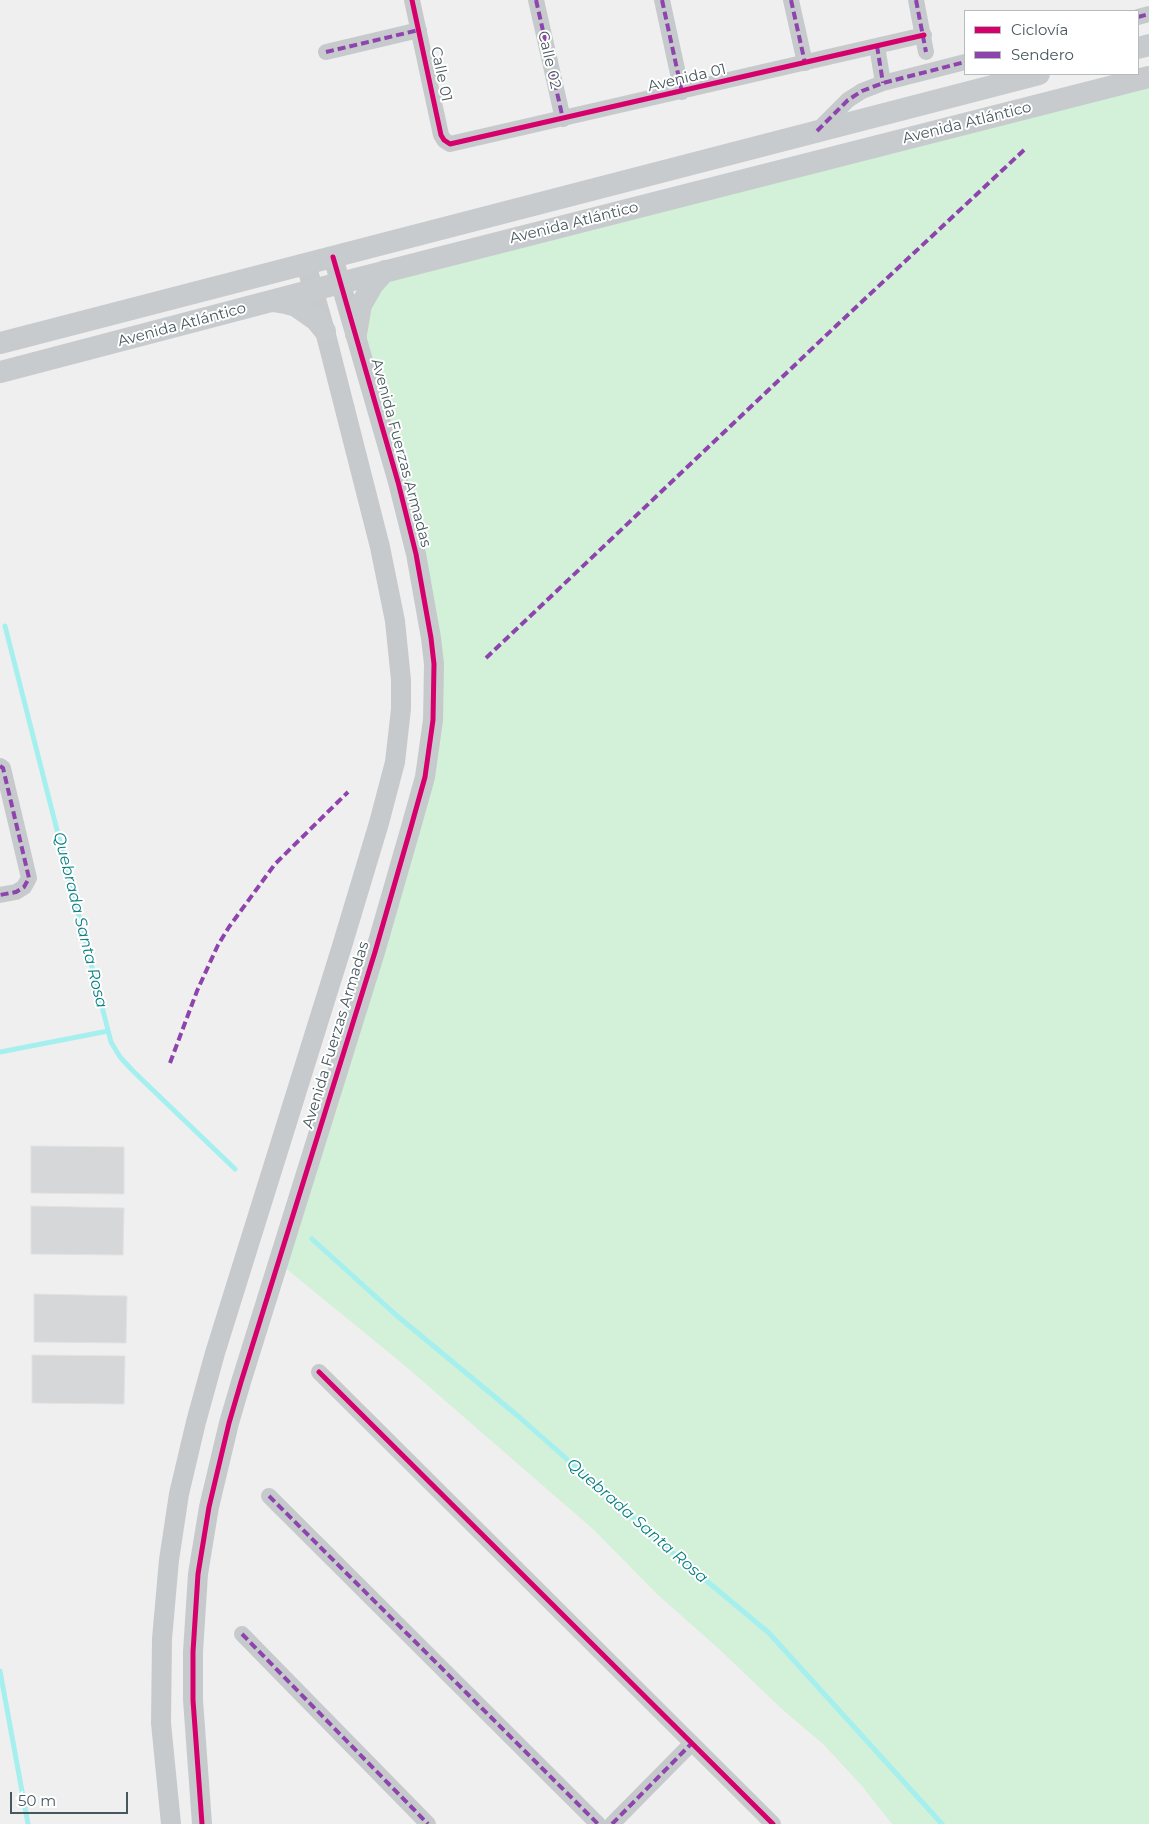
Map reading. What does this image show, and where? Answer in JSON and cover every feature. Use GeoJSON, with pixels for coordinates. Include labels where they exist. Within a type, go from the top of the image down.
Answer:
{"type":"FeatureCollection","features":[{"type":"Feature","properties":{"kind":"main road","name":"Avenida Atlántico"},"geometry":{"type":"LineString","coordinates":[[0,343],[1035,75]]}},
{"type":"Feature","properties":{"kind":"main road","name":"Avenida Atlántico"},"geometry":{"type":"LineString","coordinates":[[0,372],[385,271],[1149,77]]}},
{"type":"Feature","properties":{"kind":"main road"},"geometry":{"type":"LineString","coordinates":[[356,334],[361,305],[373,284],[385,271]]}},
{"type":"Feature","properties":{"kind":"main road"},"geometry":{"type":"LineString","coordinates":[[272,301],[296,306],[316,320],[325,330]]}},
{"type":"Feature","properties":{"kind":"street","name":"Calle 01"},"geometry":{"type":"LineString","coordinates":[[412,0],[441,135],[447,143],[455,144]]}},
{"type":"Feature","properties":{"kind":"street","name":"Calle 02"},"geometry":{"type":"LineString","coordinates":[[536,0],[563,119]]}},
{"type":"Feature","properties":{"kind":"street"},"geometry":{"type":"LineString","coordinates":[[662,0],[682,92]]}},
{"type":"Feature","properties":{"kind":"street"},"geometry":{"type":"LineString","coordinates":[[791,0],[805,63]]}},
{"type":"Feature","properties":{"kind":"street"},"geometry":{"type":"LineString","coordinates":[[916,0],[926,52]]}},
{"type":"Feature","properties":{"kind":"street"},"geometry":{"type":"LineString","coordinates":[[326,52],[419,30]]}},
{"type":"Feature","properties":{"kind":"street","name":"Avenida 01"},"geometry":{"type":"LineString","coordinates":[[455,144],[924,35]]}},
{"type":"Feature","properties":{"kind":"street"},"geometry":{"type":"LineString","coordinates":[[877,46],[884,83]]}},
{"type":"Feature","properties":{"kind":"street"},"geometry":{"type":"LineString","coordinates":[[817,131],[848,100],[862,91],[884,83],[964,62]]}},
{"type":"Feature","properties":{"kind":"street","name":"Avenida Fuerzas Armadas"},"geometry":{"type":"LineString","coordinates":[[202,1824],[193,1700],[193,1652],[198,1574],[210,1507],[228,1423],[375,952],[412,827],[425,776],[433,720],[434,664],[423,587],[398,482],[333,258]]}},
{"type":"Feature","properties":{"kind":"street","name":"Avenida Fuerzas Armadas"},"geometry":{"type":"LineString","coordinates":[[171,1824],[161,1723],[162,1639],[168,1568],[179,1494],[215,1353],[389,789],[399,735],[401,680],[395,621],[370,505],[306,264]]}},
{"type":"Feature","properties":{"kind":"street"},"geometry":{"type":"LineString","coordinates":[[0,766],[3,768],[29,878],[24,887],[16,892],[0,895]]}},
{"type":"Feature","properties":{"kind":"street"},"geometry":{"type":"LineString","coordinates":[[319,1372],[773,1824]]}},
{"type":"Feature","properties":{"kind":"street"},"geometry":{"type":"LineString","coordinates":[[269,1496],[598,1824]]}},
{"type":"Feature","properties":{"kind":"street"},"geometry":{"type":"LineString","coordinates":[[242,1634],[428,1824]]}},
{"type":"Feature","properties":{"kind":"street"},"geometry":{"type":"LineString","coordinates":[[612,1824],[692,1743]]}},
{"type":"Feature","properties":{"kind":"green space"},"geometry":{"type":"Polygon","coordinates":[[[1149,77],[1149,1824],[892,1824],[862,1786],[824,1745],[783,1710],[719,1649],[658,1595],[594,1530],[404,1365],[278,1262],[411,827],[434,664],[356,334],[373,284],[1149,77]]]}},
{"type":"Feature","properties":{"kind":"building"},"geometry":{"type":"Polygon","coordinates":[[[31,1146],[124,1147],[124,1194],[31,1193],[31,1146]]]}},
{"type":"Feature","properties":{"kind":"building"},"geometry":{"type":"Polygon","coordinates":[[[31,1206],[124,1208],[123,1255],[31,1254],[31,1206]]]}},
{"type":"Feature","properties":{"kind":"building"},"geometry":{"type":"Polygon","coordinates":[[[34,1294],[127,1296],[126,1343],[34,1342],[34,1294]]]}},
{"type":"Feature","properties":{"kind":"building"},"geometry":{"type":"Polygon","coordinates":[[[32,1355],[125,1356],[124,1404],[32,1403],[32,1355]]]}},
{"type":"Feature","properties":{"kind":"waterway","name":"Quebrada Santa Rosa"},"geometry":{"type":"LineString","coordinates":[[5,626],[111,1042],[120,1057],[133,1071],[235,1169]]}},
{"type":"Feature","properties":{"kind":"waterway"},"geometry":{"type":"LineString","coordinates":[[0,1052],[108,1031]]}},
{"type":"Feature","properties":{"kind":"waterway","name":"Quebrada Santa Rosa"},"geometry":{"type":"LineString","coordinates":[[312,1239],[396,1315],[518,1416],[672,1552],[769,1633],[942,1824]]}},
{"type":"Feature","properties":{"kind":"waterway"},"geometry":{"type":"LineString","coordinates":[[0,1671],[28,1824]]}},
{"type":"Feature","properties":{"kind":"marked path"},"geometry":{"type":"LineString","coordinates":[[536,0],[563,119]]}},
{"type":"Feature","properties":{"kind":"marked path"},"geometry":{"type":"LineString","coordinates":[[662,0],[682,92]]}},
{"type":"Feature","properties":{"kind":"marked path"},"geometry":{"type":"LineString","coordinates":[[791,0],[805,63]]}},
{"type":"Feature","properties":{"kind":"marked path"},"geometry":{"type":"LineString","coordinates":[[916,0],[926,52]]}},
{"type":"Feature","properties":{"kind":"marked path"},"geometry":{"type":"LineString","coordinates":[[1139,17],[1149,14]]}},
{"type":"Feature","properties":{"kind":"marked path"},"geometry":{"type":"LineString","coordinates":[[326,52],[419,30]]}},
{"type":"Feature","properties":{"kind":"marked path"},"geometry":{"type":"LineString","coordinates":[[877,46],[883,83]]}},
{"type":"Feature","properties":{"kind":"marked path"},"geometry":{"type":"LineString","coordinates":[[817,131],[848,100],[862,91],[883,83],[964,62]]}},
{"type":"Feature","properties":{"kind":"marked path"},"geometry":{"type":"LineString","coordinates":[[486,658],[1024,150]]}},
{"type":"Feature","properties":{"kind":"marked path"},"geometry":{"type":"LineString","coordinates":[[0,766],[3,768],[29,878],[24,887],[16,892],[0,895]]}},
{"type":"Feature","properties":{"kind":"marked path"},"geometry":{"type":"LineString","coordinates":[[170,1063],[197,991],[218,945],[229,927],[275,864],[348,792]]}},
{"type":"Feature","properties":{"kind":"marked path"},"geometry":{"type":"LineString","coordinates":[[269,1496],[598,1824]]}},
{"type":"Feature","properties":{"kind":"marked path"},"geometry":{"type":"LineString","coordinates":[[242,1634],[428,1824]]}},
{"type":"Feature","properties":{"kind":"marked path"},"geometry":{"type":"LineString","coordinates":[[612,1824],[692,1743]]}},
{"type":"Feature","properties":{"kind":"cycle path"},"geometry":{"type":"LineString","coordinates":[[412,0],[441,135],[450,144],[924,35]]}},
{"type":"Feature","properties":{"kind":"cycle path"},"geometry":{"type":"LineString","coordinates":[[202,1824],[193,1700],[193,1652],[198,1574],[209,1507],[241,1382],[375,952],[411,827],[425,777],[433,720],[434,664],[416,554],[398,482],[333,257]]}},
{"type":"Feature","properties":{"kind":"cycle path"},"geometry":{"type":"LineString","coordinates":[[319,1372],[773,1824]]}}]}
